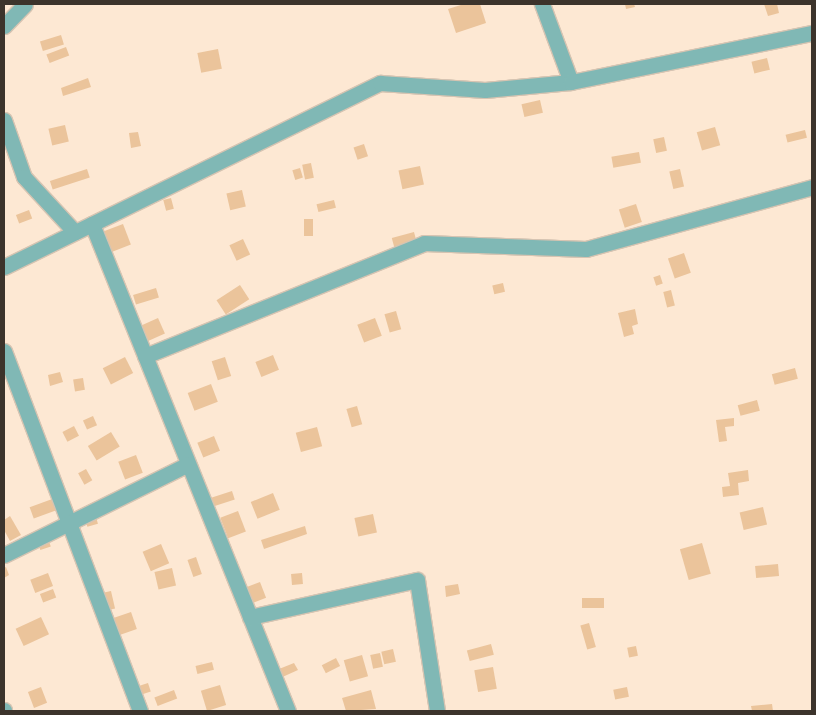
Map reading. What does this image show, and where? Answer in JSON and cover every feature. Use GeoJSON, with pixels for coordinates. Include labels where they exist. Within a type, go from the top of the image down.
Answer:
{"type":"FeatureCollection","features":[{"type":"Feature","properties":{"kind":"street"},"geometry":{"type":"LineString","coordinates":[[4,26],[25,4]]}},
{"type":"Feature","properties":{"kind":"street"},"geometry":{"type":"LineString","coordinates":[[542,4],[571,82]]}},
{"type":"Feature","properties":{"kind":"street"},"geometry":{"type":"LineString","coordinates":[[4,268],[380,83],[485,90],[571,82],[812,33]]}},
{"type":"Feature","properties":{"kind":"street"},"geometry":{"type":"LineString","coordinates":[[4,120],[24,177],[75,232]]}},
{"type":"Feature","properties":{"kind":"street"},"geometry":{"type":"LineString","coordinates":[[145,356],[424,243],[586,249],[812,187]]}},
{"type":"Feature","properties":{"kind":"street"},"geometry":{"type":"LineString","coordinates":[[92,224],[288,711]]}},
{"type":"Feature","properties":{"kind":"street"},"geometry":{"type":"LineString","coordinates":[[4,351],[71,523],[140,711]]}},
{"type":"Feature","properties":{"kind":"street"},"geometry":{"type":"LineString","coordinates":[[4,555],[188,464]]}},
{"type":"Feature","properties":{"kind":"street"},"geometry":{"type":"LineString","coordinates":[[250,617],[417,580],[437,711]]}},
{"type":"Feature","properties":{"kind":"building"},"geometry":{"type":"Polygon","coordinates":[[[464,4],[480,4],[486,23],[456,33],[448,9],[464,4]]]}},
{"type":"Feature","properties":{"kind":"building"},"geometry":{"type":"Polygon","coordinates":[[[625,4],[634,4],[635,7],[626,9],[625,4]]]}},
{"type":"Feature","properties":{"kind":"building"},"geometry":{"type":"Polygon","coordinates":[[[764,4],[777,4],[779,13],[768,16],[764,4]]]}},
{"type":"Feature","properties":{"kind":"building"},"geometry":{"type":"Polygon","coordinates":[[[61,35],[64,45],[43,51],[40,41],[61,35]]]}},
{"type":"Feature","properties":{"kind":"building"},"geometry":{"type":"Polygon","coordinates":[[[66,47],[69,55],[50,63],[46,55],[66,47]]]}},
{"type":"Feature","properties":{"kind":"building"},"geometry":{"type":"Polygon","coordinates":[[[218,49],[222,69],[201,73],[197,53],[218,49]]]}},
{"type":"Feature","properties":{"kind":"building"},"geometry":{"type":"Polygon","coordinates":[[[767,58],[770,70],[754,74],[751,62],[767,58]]]}},
{"type":"Feature","properties":{"kind":"building"},"geometry":{"type":"Polygon","coordinates":[[[88,78],[91,87],[63,96],[61,88],[88,78]]]}},
{"type":"Feature","properties":{"kind":"building"},"geometry":{"type":"Polygon","coordinates":[[[540,100],[543,113],[524,117],[521,104],[540,100]]]}},
{"type":"Feature","properties":{"kind":"building"},"geometry":{"type":"Polygon","coordinates":[[[65,125],[69,142],[52,145],[48,129],[65,125]]]}},
{"type":"Feature","properties":{"kind":"building"},"geometry":{"type":"Polygon","coordinates":[[[715,127],[720,145],[702,151],[697,132],[715,127]]]}},
{"type":"Feature","properties":{"kind":"building"},"geometry":{"type":"Polygon","coordinates":[[[805,130],[807,138],[788,143],[786,135],[805,130]]]}},
{"type":"Feature","properties":{"kind":"building"},"geometry":{"type":"Polygon","coordinates":[[[138,132],[141,146],[131,148],[129,133],[138,132]]]}},
{"type":"Feature","properties":{"kind":"building"},"geometry":{"type":"Polygon","coordinates":[[[664,137],[667,151],[656,153],[653,139],[664,137]]]}},
{"type":"Feature","properties":{"kind":"building"},"geometry":{"type":"Polygon","coordinates":[[[364,144],[368,156],[358,160],[354,147],[364,144]]]}},
{"type":"Feature","properties":{"kind":"building"},"geometry":{"type":"Polygon","coordinates":[[[639,152],[641,163],[613,168],[611,157],[639,152]]]}},
{"type":"Feature","properties":{"kind":"building"},"geometry":{"type":"Polygon","coordinates":[[[311,163],[314,178],[305,179],[302,165],[311,163]]]}},
{"type":"Feature","properties":{"kind":"building"},"geometry":{"type":"Polygon","coordinates":[[[420,166],[424,185],[402,189],[398,171],[420,166]]]}},
{"type":"Feature","properties":{"kind":"building"},"geometry":{"type":"Polygon","coordinates":[[[300,168],[303,178],[295,180],[292,170],[300,168]]]}},
{"type":"Feature","properties":{"kind":"building"},"geometry":{"type":"Polygon","coordinates":[[[87,169],[90,178],[53,190],[50,181],[87,169]]]}},
{"type":"Feature","properties":{"kind":"building"},"geometry":{"type":"Polygon","coordinates":[[[680,169],[684,187],[673,189],[669,171],[680,169]]]}},
{"type":"Feature","properties":{"kind":"building"},"geometry":{"type":"Polygon","coordinates":[[[242,190],[246,207],[230,210],[226,194],[242,190]]]}},
{"type":"Feature","properties":{"kind":"building"},"geometry":{"type":"Polygon","coordinates":[[[171,198],[174,209],[166,211],[163,200],[171,198]]]}},
{"type":"Feature","properties":{"kind":"building"},"geometry":{"type":"Polygon","coordinates":[[[334,200],[336,208],[318,212],[317,204],[334,200]]]}},
{"type":"Feature","properties":{"kind":"building"},"geometry":{"type":"Polygon","coordinates":[[[636,204],[642,222],[625,228],[619,210],[636,204]]]}},
{"type":"Feature","properties":{"kind":"building"},"geometry":{"type":"Polygon","coordinates":[[[29,210],[32,218],[19,223],[16,215],[29,210]]]}},
{"type":"Feature","properties":{"kind":"building"},"geometry":{"type":"Polygon","coordinates":[[[304,219],[313,219],[313,236],[304,236],[304,219]]]}},
{"type":"Feature","properties":{"kind":"building"},"geometry":{"type":"Polygon","coordinates":[[[123,224],[131,245],[108,253],[101,233],[123,224]]]}},
{"type":"Feature","properties":{"kind":"building"},"geometry":{"type":"Polygon","coordinates":[[[414,232],[417,243],[395,249],[392,238],[414,232]]]}},
{"type":"Feature","properties":{"kind":"building"},"geometry":{"type":"Polygon","coordinates":[[[243,239],[250,254],[237,261],[229,245],[243,239]]]}},
{"type":"Feature","properties":{"kind":"building"},"geometry":{"type":"Polygon","coordinates":[[[684,253],[691,273],[675,278],[668,259],[684,253]]]}},
{"type":"Feature","properties":{"kind":"building"},"geometry":{"type":"Polygon","coordinates":[[[660,275],[663,284],[656,286],[653,277],[660,275]]]}},
{"type":"Feature","properties":{"kind":"building"},"geometry":{"type":"Polygon","coordinates":[[[503,283],[505,292],[494,294],[492,285],[503,283]]]}},
{"type":"Feature","properties":{"kind":"building"},"geometry":{"type":"Polygon","coordinates":[[[240,285],[249,299],[226,315],[217,300],[240,285]]]}},
{"type":"Feature","properties":{"kind":"building"},"geometry":{"type":"Polygon","coordinates":[[[156,288],[159,298],[136,305],[133,295],[156,288]]]}},
{"type":"Feature","properties":{"kind":"building"},"geometry":{"type":"Polygon","coordinates":[[[671,290],[675,306],[667,307],[663,292],[671,290]]]}},
{"type":"Feature","properties":{"kind":"building"},"geometry":{"type":"Polygon","coordinates":[[[635,309],[638,324],[632,326],[634,334],[624,337],[618,313],[635,309]]]}},
{"type":"Feature","properties":{"kind":"building"},"geometry":{"type":"Polygon","coordinates":[[[396,311],[401,329],[390,333],[384,314],[396,311]]]}},
{"type":"Feature","properties":{"kind":"building"},"geometry":{"type":"Polygon","coordinates":[[[158,318],[165,334],[148,341],[141,326],[158,318]]]}},
{"type":"Feature","properties":{"kind":"building"},"geometry":{"type":"Polygon","coordinates":[[[375,318],[382,336],[364,343],[357,325],[375,318]]]}},
{"type":"Feature","properties":{"kind":"building"},"geometry":{"type":"Polygon","coordinates":[[[273,355],[279,370],[261,377],[255,362],[273,355]]]}},
{"type":"Feature","properties":{"kind":"building"},"geometry":{"type":"Polygon","coordinates":[[[125,357],[133,373],[111,384],[103,368],[125,357]]]}},
{"type":"Feature","properties":{"kind":"building"},"geometry":{"type":"Polygon","coordinates":[[[225,357],[231,376],[218,380],[212,361],[225,357]]]}},
{"type":"Feature","properties":{"kind":"building"},"geometry":{"type":"Polygon","coordinates":[[[795,368],[798,379],[775,385],[772,374],[795,368]]]}},
{"type":"Feature","properties":{"kind":"building"},"geometry":{"type":"Polygon","coordinates":[[[60,372],[63,382],[50,386],[48,375],[60,372]]]}},
{"type":"Feature","properties":{"kind":"building"},"geometry":{"type":"Polygon","coordinates":[[[83,378],[85,390],[75,391],[73,380],[83,378]]]}},
{"type":"Feature","properties":{"kind":"building"},"geometry":{"type":"Polygon","coordinates":[[[211,384],[218,402],[194,411],[188,393],[211,384]]]}},
{"type":"Feature","properties":{"kind":"building"},"geometry":{"type":"Polygon","coordinates":[[[757,400],[760,411],[741,416],[738,405],[757,400]]]}},
{"type":"Feature","properties":{"kind":"building"},"geometry":{"type":"Polygon","coordinates":[[[357,406],[362,424],[352,427],[346,409],[357,406]]]}},
{"type":"Feature","properties":{"kind":"building"},"geometry":{"type":"Polygon","coordinates":[[[93,416],[97,425],[87,430],[83,420],[93,416]]]}},
{"type":"Feature","properties":{"kind":"building"},"geometry":{"type":"Polygon","coordinates":[[[734,418],[734,426],[725,427],[727,441],[719,442],[716,420],[734,418]]]}},
{"type":"Feature","properties":{"kind":"building"},"geometry":{"type":"Polygon","coordinates":[[[74,426],[79,436],[67,442],[62,432],[74,426]]]}},
{"type":"Feature","properties":{"kind":"building"},"geometry":{"type":"Polygon","coordinates":[[[317,427],[322,446],[301,452],[296,433],[317,427]]]}},
{"type":"Feature","properties":{"kind":"building"},"geometry":{"type":"Polygon","coordinates":[[[111,432],[120,447],[97,460],[88,446],[111,432]]]}},
{"type":"Feature","properties":{"kind":"building"},"geometry":{"type":"Polygon","coordinates":[[[214,436],[220,451],[203,458],[197,443],[214,436]]]}},
{"type":"Feature","properties":{"kind":"building"},"geometry":{"type":"Polygon","coordinates":[[[136,455],[143,473],[125,480],[118,462],[136,455]]]}},
{"type":"Feature","properties":{"kind":"building"},"geometry":{"type":"Polygon","coordinates":[[[86,469],[92,480],[84,485],[78,473],[86,469]]]}},
{"type":"Feature","properties":{"kind":"building"},"geometry":{"type":"Polygon","coordinates":[[[748,470],[749,481],[738,483],[739,495],[723,497],[722,487],[730,486],[728,473],[748,470]]]}},
{"type":"Feature","properties":{"kind":"building"},"geometry":{"type":"Polygon","coordinates":[[[232,491],[235,500],[206,509],[203,500],[232,491]]]}},
{"type":"Feature","properties":{"kind":"building"},"geometry":{"type":"Polygon","coordinates":[[[273,493],[280,510],[257,519],[251,502],[273,493]]]}},
{"type":"Feature","properties":{"kind":"building"},"geometry":{"type":"Polygon","coordinates":[[[55,498],[59,509],[34,519],[30,507],[55,498]]]}},
{"type":"Feature","properties":{"kind":"building"},"geometry":{"type":"Polygon","coordinates":[[[763,507],[767,525],[744,530],[740,512],[763,507]]]}},
{"type":"Feature","properties":{"kind":"building"},"geometry":{"type":"Polygon","coordinates":[[[238,511],[246,532],[228,538],[220,518],[238,511]]]}},
{"type":"Feature","properties":{"kind":"building"},"geometry":{"type":"Polygon","coordinates":[[[373,514],[377,533],[358,537],[354,518],[373,514]]]}},
{"type":"Feature","properties":{"kind":"building"},"geometry":{"type":"Polygon","coordinates":[[[10,516],[21,535],[10,541],[4,530],[4,520],[10,516]]]}},
{"type":"Feature","properties":{"kind":"building"},"geometry":{"type":"Polygon","coordinates":[[[96,517],[98,524],[87,527],[85,520],[96,517]]]}},
{"type":"Feature","properties":{"kind":"building"},"geometry":{"type":"Polygon","coordinates":[[[305,526],[307,534],[264,549],[261,540],[305,526]]]}},
{"type":"Feature","properties":{"kind":"building"},"geometry":{"type":"Polygon","coordinates":[[[48,538],[51,547],[40,550],[38,541],[48,538]]]}},
{"type":"Feature","properties":{"kind":"building"},"geometry":{"type":"Polygon","coordinates":[[[702,543],[711,574],[689,580],[680,549],[702,543]]]}},
{"type":"Feature","properties":{"kind":"building"},"geometry":{"type":"Polygon","coordinates":[[[161,544],[169,563],[151,571],[143,552],[161,544]]]}},
{"type":"Feature","properties":{"kind":"building"},"geometry":{"type":"Polygon","coordinates":[[[196,557],[202,574],[193,577],[187,560],[196,557]]]}},
{"type":"Feature","properties":{"kind":"building"},"geometry":{"type":"Polygon","coordinates":[[[778,564],[779,576],[756,578],[755,566],[778,564]]]}},
{"type":"Feature","properties":{"kind":"building"},"geometry":{"type":"Polygon","coordinates":[[[6,567],[9,575],[4,578],[4,568],[6,567]]]}},
{"type":"Feature","properties":{"kind":"building"},"geometry":{"type":"Polygon","coordinates":[[[172,568],[176,586],[159,590],[154,572],[172,568]]]}},
{"type":"Feature","properties":{"kind":"building"},"geometry":{"type":"Polygon","coordinates":[[[48,573],[53,586],[35,593],[30,580],[48,573]]]}},
{"type":"Feature","properties":{"kind":"building"},"geometry":{"type":"Polygon","coordinates":[[[302,573],[303,584],[292,585],[291,574],[302,573]]]}},
{"type":"Feature","properties":{"kind":"building"},"geometry":{"type":"Polygon","coordinates":[[[260,582],[266,598],[248,605],[242,589],[260,582]]]}},
{"type":"Feature","properties":{"kind":"building"},"geometry":{"type":"Polygon","coordinates":[[[458,584],[460,594],[446,597],[445,586],[458,584]]]}},
{"type":"Feature","properties":{"kind":"building"},"geometry":{"type":"Polygon","coordinates":[[[53,589],[56,597],[43,602],[40,594],[53,589]]]}},
{"type":"Feature","properties":{"kind":"building"},"geometry":{"type":"Polygon","coordinates":[[[111,591],[115,609],[100,612],[96,594],[111,591]]]}},
{"type":"Feature","properties":{"kind":"building"},"geometry":{"type":"Polygon","coordinates":[[[582,598],[604,598],[604,608],[582,608],[582,598]]]}},
{"type":"Feature","properties":{"kind":"building"},"geometry":{"type":"Polygon","coordinates":[[[131,612],[137,629],[110,638],[105,621],[131,612]]]}},
{"type":"Feature","properties":{"kind":"building"},"geometry":{"type":"Polygon","coordinates":[[[41,617],[49,634],[24,646],[16,629],[41,617]]]}},
{"type":"Feature","properties":{"kind":"building"},"geometry":{"type":"Polygon","coordinates":[[[589,623],[596,647],[587,650],[580,625],[589,623]]]}},
{"type":"Feature","properties":{"kind":"building"},"geometry":{"type":"Polygon","coordinates":[[[491,644],[494,655],[470,661],[467,650],[491,644]]]}},
{"type":"Feature","properties":{"kind":"building"},"geometry":{"type":"Polygon","coordinates":[[[636,646],[638,656],[629,658],[627,648],[636,646]]]}},
{"type":"Feature","properties":{"kind":"building"},"geometry":{"type":"Polygon","coordinates":[[[393,649],[396,662],[384,664],[381,652],[393,649]]]}},
{"type":"Feature","properties":{"kind":"building"},"geometry":{"type":"Polygon","coordinates":[[[380,653],[383,667],[373,669],[370,655],[380,653]]]}},
{"type":"Feature","properties":{"kind":"building"},"geometry":{"type":"Polygon","coordinates":[[[362,655],[368,676],[350,681],[344,660],[362,655]]]}},
{"type":"Feature","properties":{"kind":"building"},"geometry":{"type":"Polygon","coordinates":[[[336,658],[340,666],[326,673],[322,665],[336,658]]]}},
{"type":"Feature","properties":{"kind":"building"},"geometry":{"type":"Polygon","coordinates":[[[212,662],[214,670],[197,674],[196,666],[212,662]]]}},
{"type":"Feature","properties":{"kind":"building"},"geometry":{"type":"Polygon","coordinates":[[[294,663],[298,670],[278,679],[274,671],[294,663]]]}},
{"type":"Feature","properties":{"kind":"building"},"geometry":{"type":"Polygon","coordinates":[[[493,667],[497,689],[478,692],[474,670],[493,667]]]}},
{"type":"Feature","properties":{"kind":"building"},"geometry":{"type":"Polygon","coordinates":[[[148,683],[151,692],[131,698],[128,689],[148,683]]]}},
{"type":"Feature","properties":{"kind":"building"},"geometry":{"type":"Polygon","coordinates":[[[220,685],[226,705],[207,711],[201,691],[220,685]]]}},
{"type":"Feature","properties":{"kind":"building"},"geometry":{"type":"Polygon","coordinates":[[[41,687],[47,703],[34,708],[28,692],[41,687]]]}},
{"type":"Feature","properties":{"kind":"building"},"geometry":{"type":"Polygon","coordinates":[[[627,687],[629,697],[615,699],[613,690],[627,687]]]}},
{"type":"Feature","properties":{"kind":"building"},"geometry":{"type":"Polygon","coordinates":[[[174,690],[177,698],[158,706],[154,698],[174,690]]]}},
{"type":"Feature","properties":{"kind":"building"},"geometry":{"type":"Polygon","coordinates":[[[371,690],[376,709],[346,711],[342,698],[371,690]]]}},
{"type":"Feature","properties":{"kind":"building"},"geometry":{"type":"Polygon","coordinates":[[[772,704],[773,711],[752,711],[751,706],[772,704]]]}}]}
